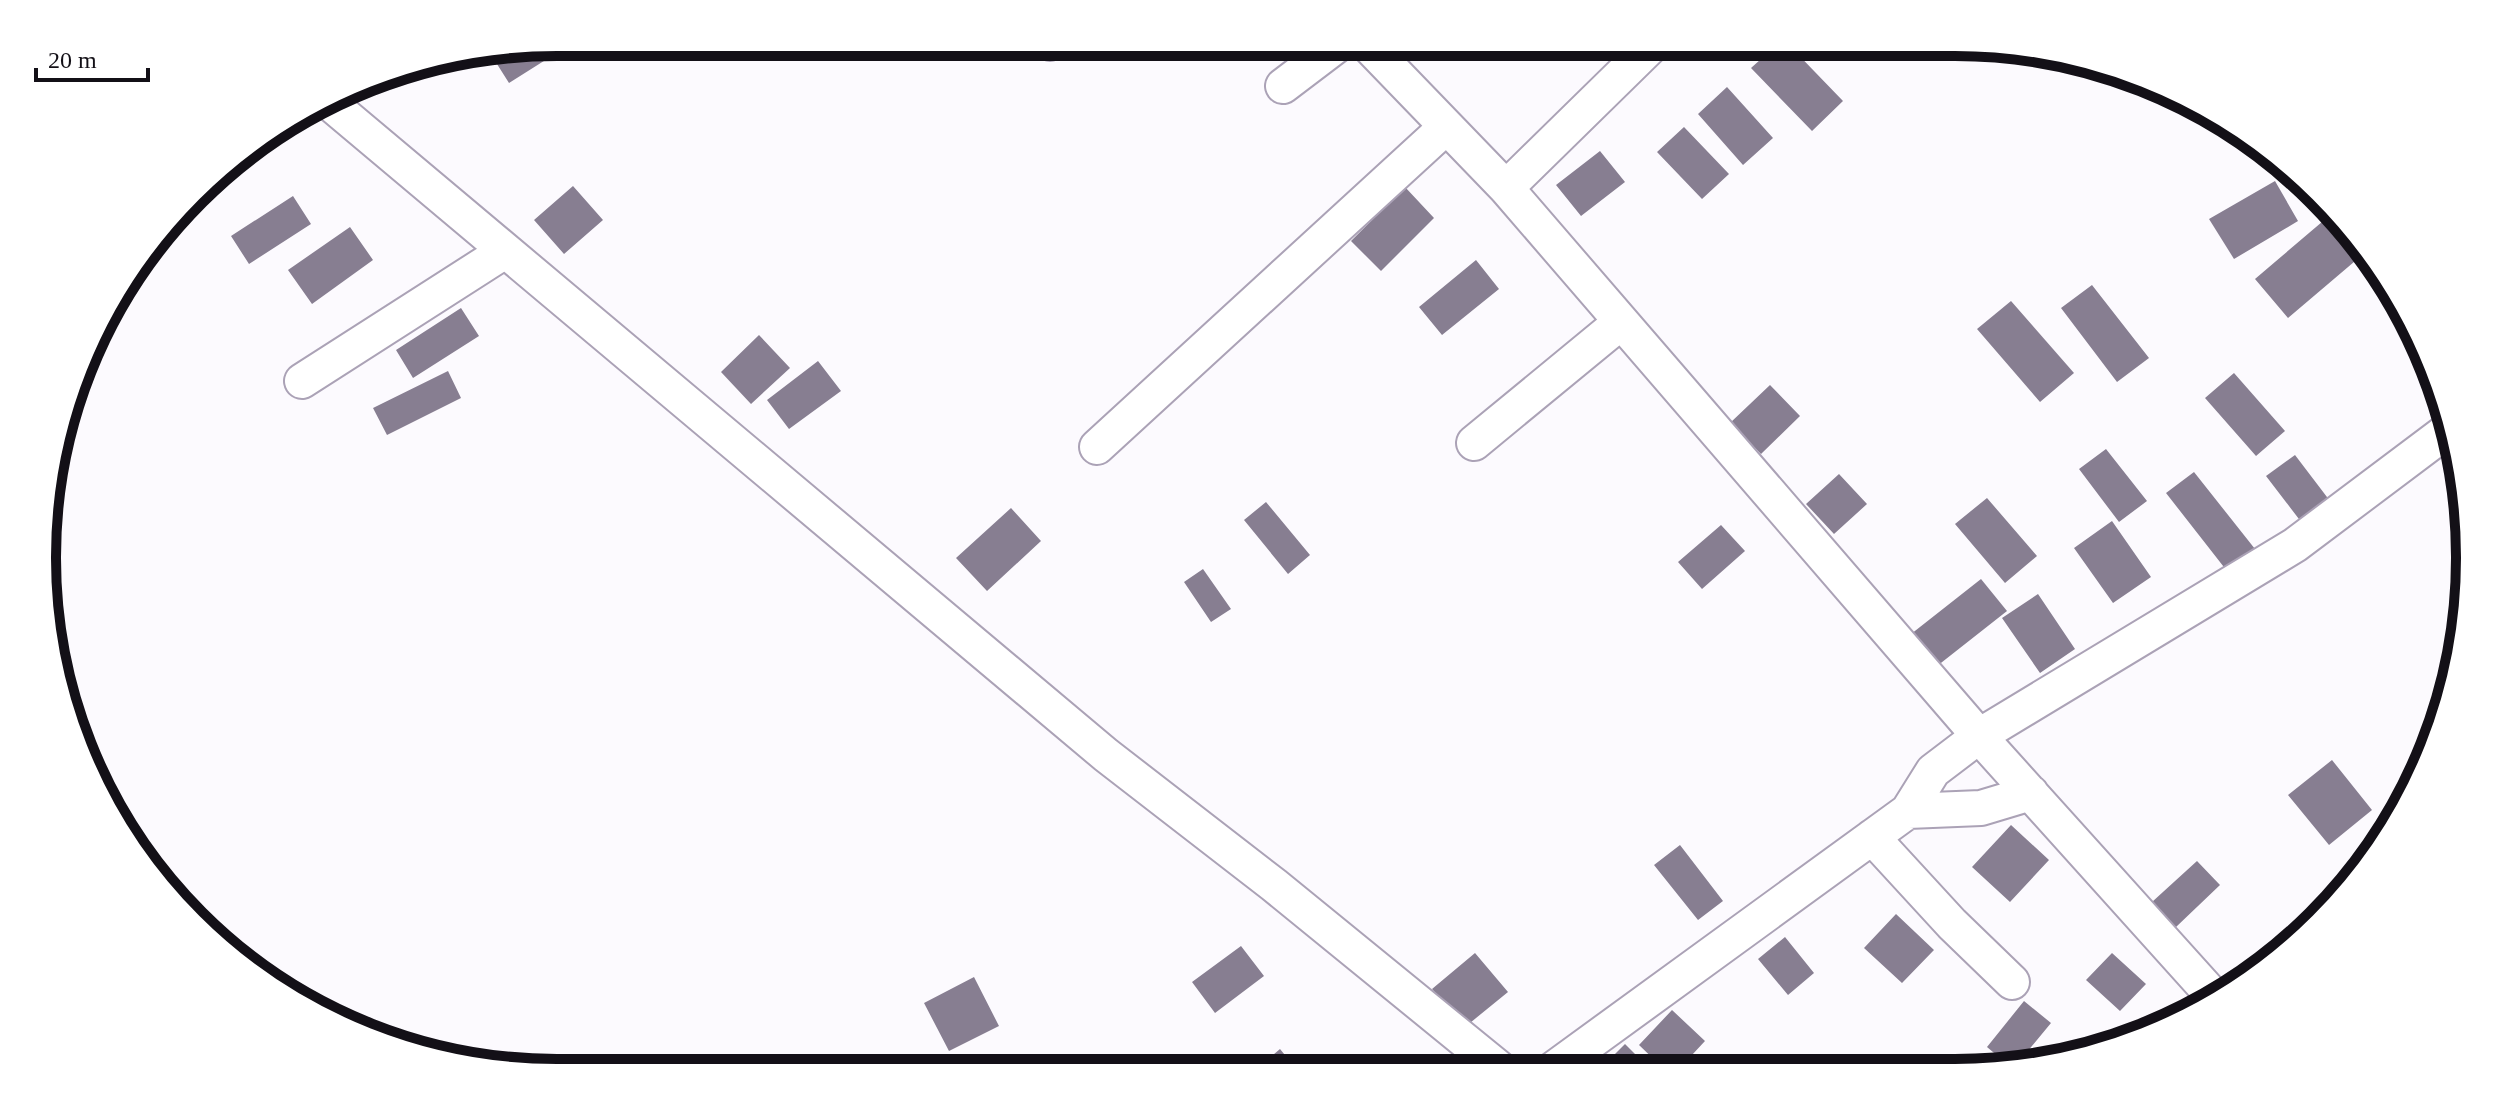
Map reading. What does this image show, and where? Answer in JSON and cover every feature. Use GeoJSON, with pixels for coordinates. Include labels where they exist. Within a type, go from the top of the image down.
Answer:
{"type":"FeatureCollection","features":[{"type":"Feature","properties":{"kind":"street"},"geometry":{"type":"LineString","coordinates":[[1283,86],[1323,56]]}},
{"type":"Feature","properties":{"kind":"street"},"geometry":{"type":"LineString","coordinates":[[1378,56],[1506,188],[2007,767],[2208,990]]}},
{"type":"Feature","properties":{"kind":"street"},"geometry":{"type":"LineString","coordinates":[[1506,188],[1641,56]]}},
{"type":"Feature","properties":{"kind":"street"},"geometry":{"type":"LineString","coordinates":[[336,108],[1106,755],[1274,885],[1488,1059]]}},
{"type":"Feature","properties":{"kind":"street"},"geometry":{"type":"LineString","coordinates":[[1097,447],[1446,127]]}},
{"type":"Feature","properties":{"kind":"street"},"geometry":{"type":"LineString","coordinates":[[302,381],[505,251]]}},
{"type":"Feature","properties":{"kind":"street"},"geometry":{"type":"LineString","coordinates":[[1474,443],[1621,322]]}},
{"type":"Feature","properties":{"kind":"street"},"geometry":{"type":"LineString","coordinates":[[1908,811],[1981,808],[2007,767],[2283,552],[2441,435]]}},
{"type":"Feature","properties":{"kind":"street"},"geometry":{"type":"LineString","coordinates":[[1567,1059],[1908,811],[1933,771],[2007,767]]}},
{"type":"Feature","properties":{"kind":"street"},"geometry":{"type":"LineString","coordinates":[[1872,837],[1952,924],[2012,982]]}},
{"type":"Feature","properties":{"kind":"building"},"geometry":{"type":"Polygon","coordinates":[[[551,56],[509,83],[494,60],[551,56]]]}},
{"type":"Feature","properties":{"kind":"building"},"geometry":{"type":"Polygon","coordinates":[[[1764,56],[1800,56],[1843,101],[1812,131],[1751,68],[1764,56]]]}},
{"type":"Feature","properties":{"kind":"building"},"geometry":{"type":"Polygon","coordinates":[[[1727,87],[1773,138],[1743,165],[1698,114],[1727,87]]]}},
{"type":"Feature","properties":{"kind":"building"},"geometry":{"type":"Polygon","coordinates":[[[1684,127],[1729,174],[1702,199],[1657,152],[1684,127]]]}},
{"type":"Feature","properties":{"kind":"building"},"geometry":{"type":"Polygon","coordinates":[[[1600,151],[1625,182],[1581,216],[1556,185],[1600,151]]]}},
{"type":"Feature","properties":{"kind":"building"},"geometry":{"type":"Polygon","coordinates":[[[2275,181],[2298,221],[2234,259],[2209,219],[2275,181]]]}},
{"type":"Feature","properties":{"kind":"building"},"geometry":{"type":"Polygon","coordinates":[[[573,186],[603,220],[564,254],[534,220],[573,186]]]}},
{"type":"Feature","properties":{"kind":"building"},"geometry":{"type":"Polygon","coordinates":[[[1405,187],[1434,218],[1381,271],[1351,241],[1405,187]]]}},
{"type":"Feature","properties":{"kind":"building"},"geometry":{"type":"Polygon","coordinates":[[[293,196],[311,224],[249,264],[231,236],[293,196]]]}},
{"type":"Feature","properties":{"kind":"building"},"geometry":{"type":"Polygon","coordinates":[[[2325,220],[2357,259],[2288,318],[2255,279],[2325,220]]]}},
{"type":"Feature","properties":{"kind":"building"},"geometry":{"type":"Polygon","coordinates":[[[350,227],[373,260],[312,304],[288,270],[350,227]]]}},
{"type":"Feature","properties":{"kind":"building"},"geometry":{"type":"Polygon","coordinates":[[[1476,260],[1499,289],[1442,335],[1419,307],[1476,260]]]}},
{"type":"Feature","properties":{"kind":"building"},"geometry":{"type":"Polygon","coordinates":[[[2092,285],[2149,358],[2117,382],[2061,308],[2092,285]]]}},
{"type":"Feature","properties":{"kind":"building"},"geometry":{"type":"Polygon","coordinates":[[[2011,301],[2074,373],[2040,402],[1977,329],[2011,301]]]}},
{"type":"Feature","properties":{"kind":"building"},"geometry":{"type":"Polygon","coordinates":[[[461,308],[479,336],[413,378],[396,350],[461,308]]]}},
{"type":"Feature","properties":{"kind":"building"},"geometry":{"type":"Polygon","coordinates":[[[759,335],[790,368],[751,404],[721,372],[759,335]]]}},
{"type":"Feature","properties":{"kind":"building"},"geometry":{"type":"Polygon","coordinates":[[[818,361],[841,391],[789,429],[767,400],[818,361]]]}},
{"type":"Feature","properties":{"kind":"building"},"geometry":{"type":"Polygon","coordinates":[[[448,371],[461,398],[387,435],[373,408],[448,371]]]}},
{"type":"Feature","properties":{"kind":"building"},"geometry":{"type":"Polygon","coordinates":[[[2234,373],[2285,431],[2256,456],[2205,398],[2234,373]]]}},
{"type":"Feature","properties":{"kind":"building"},"geometry":{"type":"Polygon","coordinates":[[[1770,385],[1800,416],[1761,454],[1730,423],[1770,385]]]}},
{"type":"Feature","properties":{"kind":"building"},"geometry":{"type":"Polygon","coordinates":[[[2106,449],[2147,501],[2119,522],[2079,469],[2106,449]]]}},
{"type":"Feature","properties":{"kind":"building"},"geometry":{"type":"Polygon","coordinates":[[[2295,455],[2330,501],[2302,523],[2266,476],[2295,455]]]}},
{"type":"Feature","properties":{"kind":"building"},"geometry":{"type":"Polygon","coordinates":[[[2194,472],[2255,549],[2227,571],[2166,493],[2194,472]]]}},
{"type":"Feature","properties":{"kind":"building"},"geometry":{"type":"Polygon","coordinates":[[[1839,474],[1867,504],[1834,534],[1806,504],[1839,474]]]}},
{"type":"Feature","properties":{"kind":"building"},"geometry":{"type":"Polygon","coordinates":[[[1987,498],[2037,556],[2005,583],[1955,524],[1987,498]]]}},
{"type":"Feature","properties":{"kind":"building"},"geometry":{"type":"Polygon","coordinates":[[[1266,502],[1310,555],[1288,574],[1244,520],[1266,502]]]}},
{"type":"Feature","properties":{"kind":"building"},"geometry":{"type":"Polygon","coordinates":[[[1011,508],[1041,541],[987,591],[956,558],[1011,508]]]}},
{"type":"Feature","properties":{"kind":"building"},"geometry":{"type":"Polygon","coordinates":[[[2112,521],[2151,577],[2113,603],[2074,548],[2112,521]]]}},
{"type":"Feature","properties":{"kind":"building"},"geometry":{"type":"Polygon","coordinates":[[[1721,525],[1745,551],[1702,589],[1678,562],[1721,525]]]}},
{"type":"Feature","properties":{"kind":"building"},"geometry":{"type":"Polygon","coordinates":[[[1203,569],[1231,609],[1211,622],[1184,582],[1203,569]]]}},
{"type":"Feature","properties":{"kind":"building"},"geometry":{"type":"Polygon","coordinates":[[[1981,579],[2007,611],[1932,670],[1906,638],[1981,579]]]}},
{"type":"Feature","properties":{"kind":"building"},"geometry":{"type":"Polygon","coordinates":[[[2038,594],[2075,649],[2040,673],[2002,618],[2038,594]]]}},
{"type":"Feature","properties":{"kind":"building"},"geometry":{"type":"Polygon","coordinates":[[[2332,760],[2372,810],[2329,845],[2288,795],[2332,760]]]}},
{"type":"Feature","properties":{"kind":"building"},"geometry":{"type":"Polygon","coordinates":[[[2011,825],[2049,860],[2010,902],[1972,867],[2011,825]]]}},
{"type":"Feature","properties":{"kind":"building"},"geometry":{"type":"Polygon","coordinates":[[[1680,845],[1723,901],[1698,920],[1654,865],[1680,845]]]}},
{"type":"Feature","properties":{"kind":"building"},"geometry":{"type":"Polygon","coordinates":[[[2197,861],[2220,885],[2176,927],[2152,902],[2197,861]]]}},
{"type":"Feature","properties":{"kind":"building"},"geometry":{"type":"Polygon","coordinates":[[[1896,914],[1934,950],[1902,983],[1864,948],[1896,914]]]}},
{"type":"Feature","properties":{"kind":"building"},"geometry":{"type":"Polygon","coordinates":[[[1785,937],[1814,973],[1788,995],[1758,959],[1785,937]]]}},
{"type":"Feature","properties":{"kind":"building"},"geometry":{"type":"Polygon","coordinates":[[[1241,946],[1264,976],[1215,1013],[1192,982],[1241,946]]]}},
{"type":"Feature","properties":{"kind":"building"},"geometry":{"type":"Polygon","coordinates":[[[1475,953],[1508,992],[1465,1027],[1432,989],[1475,953]]]}},
{"type":"Feature","properties":{"kind":"building"},"geometry":{"type":"Polygon","coordinates":[[[2112,953],[2146,984],[2120,1011],[2086,980],[2112,953]]]}},
{"type":"Feature","properties":{"kind":"building"},"geometry":{"type":"Polygon","coordinates":[[[974,977],[999,1026],[949,1051],[924,1003],[974,977]]]}},
{"type":"Feature","properties":{"kind":"building"},"geometry":{"type":"Polygon","coordinates":[[[2024,1001],[2051,1023],[2025,1054],[1999,1057],[1987,1047],[2024,1001]]]}},
{"type":"Feature","properties":{"kind":"building"},"geometry":{"type":"Polygon","coordinates":[[[1672,1010],[1705,1041],[1688,1059],[1654,1059],[1639,1045],[1672,1010]]]}},
{"type":"Feature","properties":{"kind":"building"},"geometry":{"type":"Polygon","coordinates":[[[1625,1044],[1640,1059],[1610,1059],[1625,1044]]]}},
{"type":"Feature","properties":{"kind":"building"},"geometry":{"type":"Polygon","coordinates":[[[1280,1049],[1288,1059],[1268,1059],[1280,1049]]]}}]}
